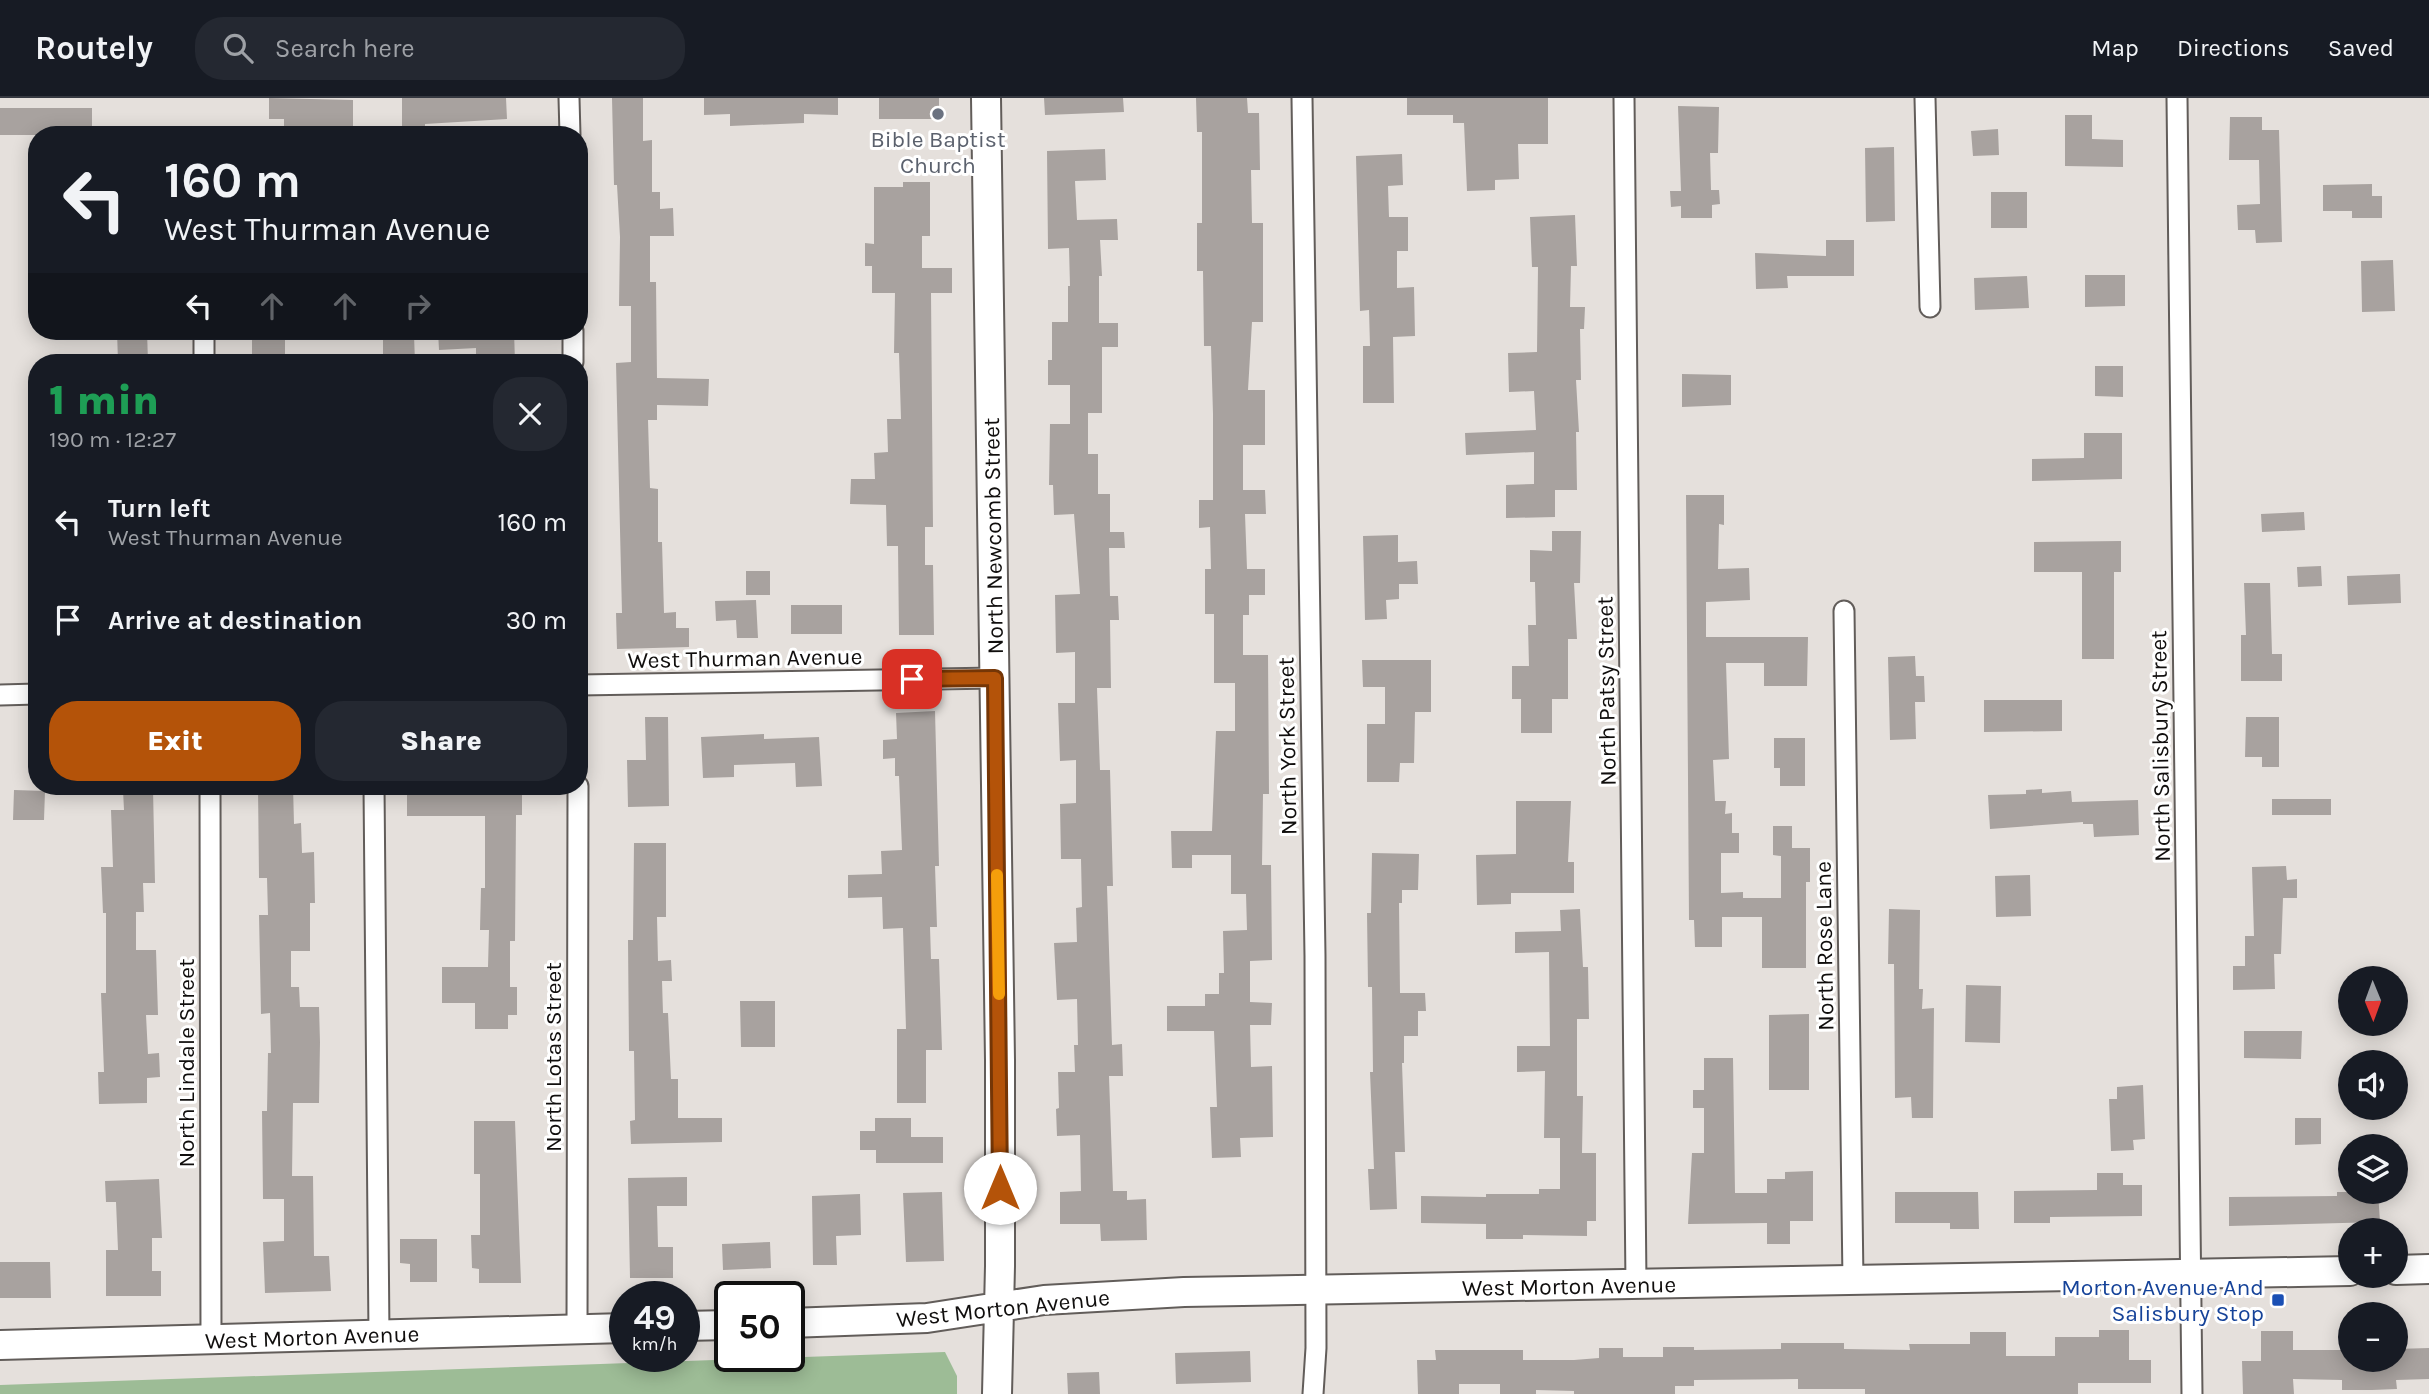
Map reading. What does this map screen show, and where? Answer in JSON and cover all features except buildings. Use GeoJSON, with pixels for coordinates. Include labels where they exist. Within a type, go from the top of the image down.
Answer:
{"type":"FeatureCollection","features":[{"type":"Feature","properties":{"kind":"main road","name":"North Newcomb Street"},"geometry":{"type":"LineString","coordinates":[[986,98],[995,678],[999,1305],[997,1394]]}},
{"type":"Feature","properties":{"kind":"main road"},"geometry":{"type":"LineString","coordinates":[[2408,1270],[2429,1269]]}},
{"type":"Feature","properties":{"kind":"main road","name":"West Morton Avenue"},"geometry":{"type":"LineString","coordinates":[[805,1322],[927,1318],[999,1305],[1107,1296],[2338,1270]]}},
{"type":"Feature","properties":{"kind":"main road","name":"West Morton Avenue"},"geometry":{"type":"LineString","coordinates":[[0,1345],[609,1328]]}},
{"type":"Feature","properties":{"kind":"street"},"geometry":{"type":"LineString","coordinates":[[569,98],[570,126]]}},
{"type":"Feature","properties":{"kind":"street","name":"North York Street"},"geometry":{"type":"LineString","coordinates":[[1301,98],[1315,956],[1316,1290],[1313,1394]]}},
{"type":"Feature","properties":{"kind":"street","name":"North Patsy Street"},"geometry":{"type":"LineString","coordinates":[[1624,98],[1636,1284]]}},
{"type":"Feature","properties":{"kind":"street"},"geometry":{"type":"LineString","coordinates":[[1925,98],[1930,307]]}},
{"type":"Feature","properties":{"kind":"street","name":"North Salisbury Street"},"geometry":{"type":"LineString","coordinates":[[2176,98],[2192,1394]]}},
{"type":"Feature","properties":{"kind":"street","name":"North Rose Lane"},"geometry":{"type":"LineString","coordinates":[[1844,611],[1853,1281]]}},
{"type":"Feature","properties":{"kind":"street","name":"West Thurman Avenue"},"geometry":{"type":"LineString","coordinates":[[588,685],[995,678]]}},
{"type":"Feature","properties":{"kind":"street"},"geometry":{"type":"LineString","coordinates":[[0,695],[28,694]]}},
{"type":"Feature","properties":{"kind":"street","name":"North Lindale Street"},"geometry":{"type":"LineString","coordinates":[[210,795],[211,1340]]}},
{"type":"Feature","properties":{"kind":"street"},"geometry":{"type":"LineString","coordinates":[[374,795],[379,1335]]}},
{"type":"Feature","properties":{"kind":"street","name":"North Lotas Street"},"geometry":{"type":"LineString","coordinates":[[577,1329],[578,795]]}},
{"type":"Feature","properties":{"kind":"green space"},"geometry":{"type":"Polygon","coordinates":[[[945,1352],[957,1376],[957,1394],[0,1394],[0,1385],[609,1364],[609,1372],[700,1372],[700,1361],[714,1360],[714,1372],[805,1372],[805,1357],[945,1352]]]}},
{"type":"Feature","properties":{"kind":"slow traffic"},"geometry":{"type":"LineString","coordinates":[[997,875],[999,994]]}},
{"type":"Feature","properties":{"kind":"place","name":"Bible Baptist Church"},"geometry":{"type":"Point","coordinates":[938,114]}},
{"type":"Feature","properties":{"kind":"place","name":"Morton Avenue And Salisbury Stop"},"geometry":{"type":"Point","coordinates":[2278,1300]}},
{"type":"Feature","properties":{"kind":"route"},"geometry":{"type":"LineString","coordinates":[[912,679],[995,678],[1000,1188]]}}]}
